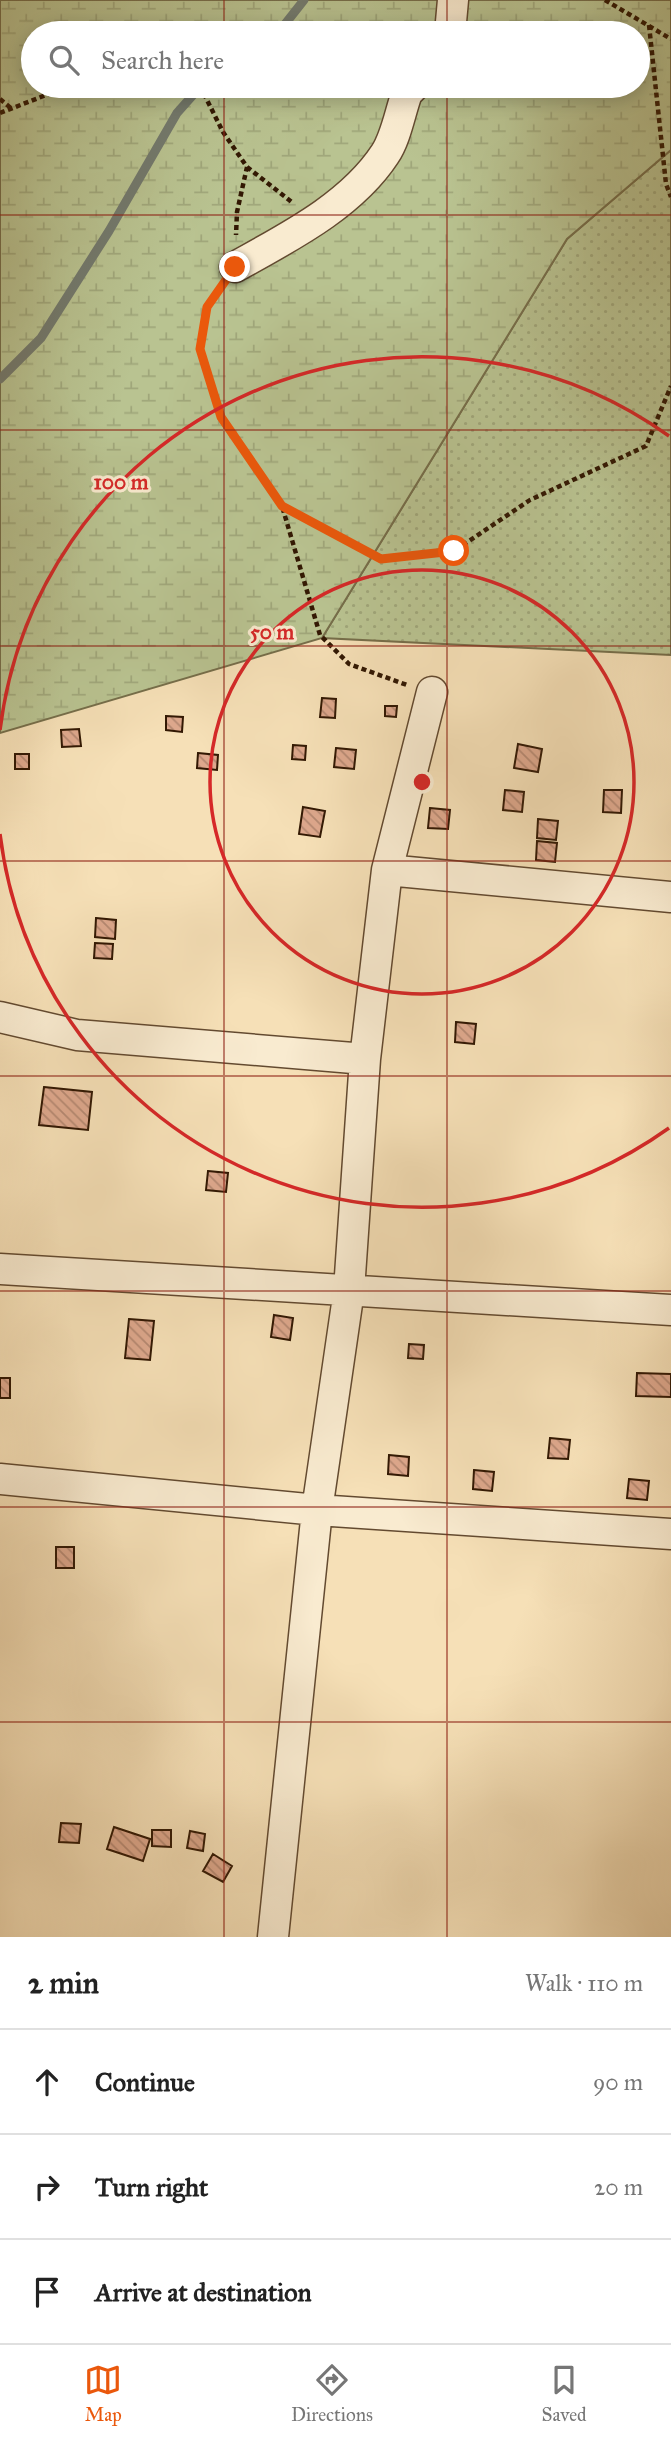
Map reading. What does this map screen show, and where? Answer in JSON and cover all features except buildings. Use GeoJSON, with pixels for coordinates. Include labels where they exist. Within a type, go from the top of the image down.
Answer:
{"type":"FeatureCollection","features":[{"type":"Feature","properties":{"kind":"street"},"geometry":{"type":"LineString","coordinates":[[451,21],[453,0]]}},
{"type":"Feature","properties":{"kind":"street"},"geometry":{"type":"LineString","coordinates":[[235,267],[312,221],[353,191],[386,153],[405,98]]}},
{"type":"Feature","properties":{"kind":"street"},"geometry":{"type":"LineString","coordinates":[[273,1937],[317,1510],[349,1290],[365,1059],[387,870],[432,692]]}},
{"type":"Feature","properties":{"kind":"street"},"geometry":{"type":"LineString","coordinates":[[387,870],[671,897]]}},
{"type":"Feature","properties":{"kind":"street"},"geometry":{"type":"LineString","coordinates":[[0,1017],[78,1035],[365,1059]]}},
{"type":"Feature","properties":{"kind":"street"},"geometry":{"type":"LineString","coordinates":[[0,1269],[671,1310]]}},
{"type":"Feature","properties":{"kind":"street"},"geometry":{"type":"LineString","coordinates":[[0,1479],[317,1510],[671,1534]]}},
{"type":"Feature","properties":{"kind":"path"},"geometry":{"type":"LineString","coordinates":[[605,0],[642,21]]}},
{"type":"Feature","properties":{"kind":"path"},"geometry":{"type":"LineString","coordinates":[[650,26],[671,38]]}},
{"type":"Feature","properties":{"kind":"path"},"geometry":{"type":"LineString","coordinates":[[650,34],[667,184],[671,197]]}},
{"type":"Feature","properties":{"kind":"path"},"geometry":{"type":"LineString","coordinates":[[0,113],[39,98]]}},
{"type":"Feature","properties":{"kind":"path"},"geometry":{"type":"LineString","coordinates":[[206,98],[223,132],[247,167],[283,193],[312,221]]}},
{"type":"Feature","properties":{"kind":"path"},"geometry":{"type":"LineString","coordinates":[[0,99],[12,109]]}},
{"type":"Feature","properties":{"kind":"path"},"geometry":{"type":"LineString","coordinates":[[247,167],[237,212],[235,267],[207,307],[200,349],[221,417],[282,506],[320,635],[349,664],[432,692]]}},
{"type":"Feature","properties":{"kind":"path"},"geometry":{"type":"LineString","coordinates":[[282,506],[381,559],[454,551],[530,500],[646,446],[671,386]]}},
{"type":"Feature","properties":{"kind":"green space"},"geometry":{"type":"Polygon","coordinates":[[[0,0],[671,0],[671,150],[567,239],[322,638],[0,733],[0,0]]]}},
{"type":"Feature","properties":{"kind":"green space"},"geometry":{"type":"Polygon","coordinates":[[[671,150],[671,655],[322,638],[567,239],[671,150]]]}},
{"type":"Feature","properties":{"kind":"waterway"},"geometry":{"type":"LineString","coordinates":[[287,21],[304,0]]}},
{"type":"Feature","properties":{"kind":"waterway"},"geometry":{"type":"LineString","coordinates":[[0,379],[41,338],[109,231],[177,113],[190,98]]}},
{"type":"Feature","properties":{"kind":"route"},"geometry":{"type":"LineString","coordinates":[[235,267],[207,307],[200,349],[221,417],[282,506],[381,559],[454,551]]}}]}
